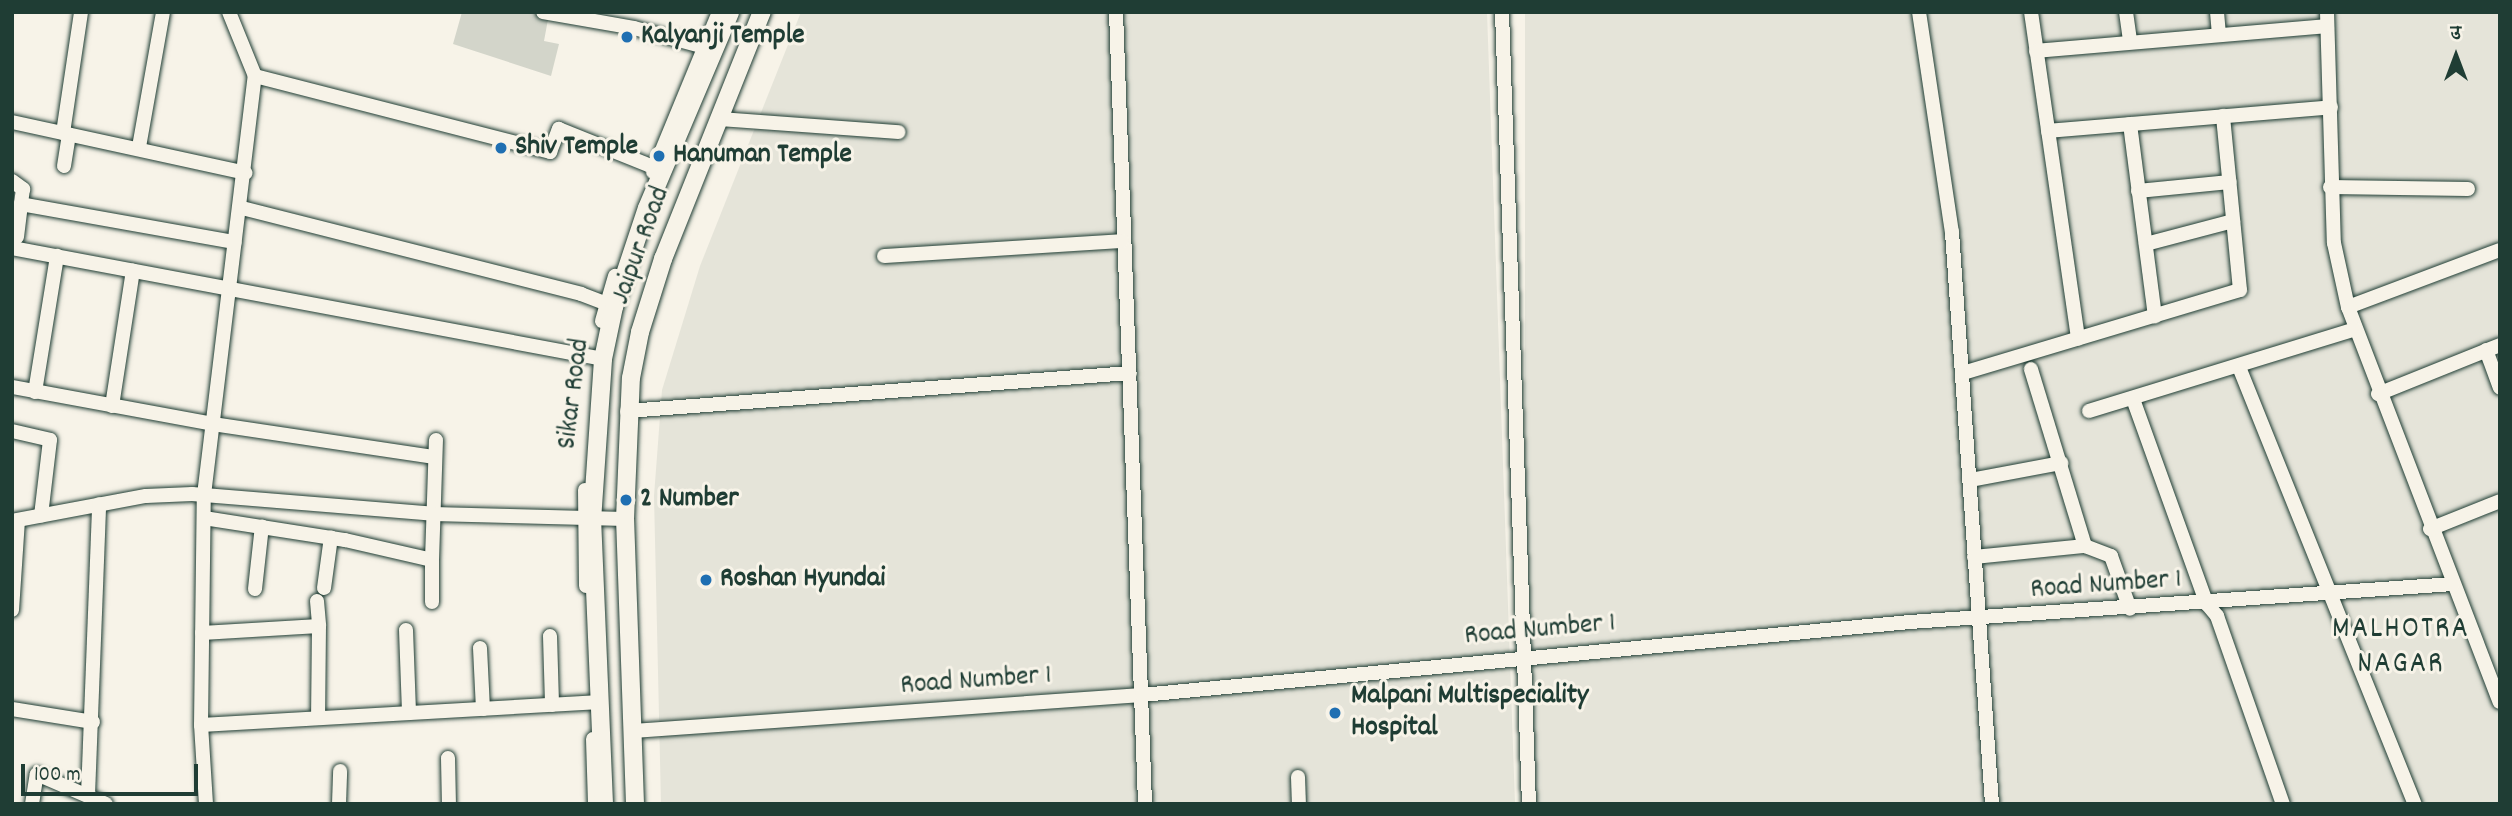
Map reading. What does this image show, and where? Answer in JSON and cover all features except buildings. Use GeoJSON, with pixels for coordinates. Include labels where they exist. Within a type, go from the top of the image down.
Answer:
{"type":"FeatureCollection","features":[{"type":"Feature","properties":{"kind":"main road","name":"Sikar Road"},"geometry":{"type":"LineString","coordinates":[[604,804],[596,702],[588,521],[599,359],[610,305],[659,168],[708,48],[730,12]]}},
{"type":"Feature","properties":{"kind":"main road","name":"Jaipur Road"},"geometry":{"type":"LineString","coordinates":[[635,804],[625,519],[627,411],[647,307],[762,12]]}},
{"type":"Feature","properties":{"kind":"street"},"geometry":{"type":"LineString","coordinates":[[65,166],[66,134],[81,12]]}},
{"type":"Feature","properties":{"kind":"street"},"geometry":{"type":"LineString","coordinates":[[139,147],[163,12]]}},
{"type":"Feature","properties":{"kind":"street"},"geometry":{"type":"LineString","coordinates":[[206,804],[201,724],[204,495],[226,288],[242,208],[256,76],[229,12]]}},
{"type":"Feature","properties":{"kind":"street"},"geometry":{"type":"LineString","coordinates":[[543,12],[575,14],[708,48],[719,12]]}},
{"type":"Feature","properties":{"kind":"street"},"geometry":{"type":"LineString","coordinates":[[1116,12],[1122,241],[1130,373],[1145,804]]}},
{"type":"Feature","properties":{"kind":"street"},"geometry":{"type":"LineString","coordinates":[[1502,12],[1529,804]]}},
{"type":"Feature","properties":{"kind":"street"},"geometry":{"type":"LineString","coordinates":[[1919,12],[1952,232],[1992,804]]}},
{"type":"Feature","properties":{"kind":"street"},"geometry":{"type":"LineString","coordinates":[[2031,12],[2078,339]]}},
{"type":"Feature","properties":{"kind":"street"},"geometry":{"type":"LineString","coordinates":[[2126,12],[2130,42]]}},
{"type":"Feature","properties":{"kind":"street"},"geometry":{"type":"LineString","coordinates":[[2217,12],[2219,35]]}},
{"type":"Feature","properties":{"kind":"street"},"geometry":{"type":"LineString","coordinates":[[2036,51],[2219,35],[2327,19],[2331,107],[2330,187],[2334,243],[2348,307],[2378,394],[2500,702]]}},
{"type":"Feature","properties":{"kind":"street"},"geometry":{"type":"LineString","coordinates":[[256,76],[550,152],[559,129],[659,168]]}},
{"type":"Feature","properties":{"kind":"street"},"geometry":{"type":"LineString","coordinates":[[2048,131],[2331,107]]}},
{"type":"Feature","properties":{"kind":"street"},"geometry":{"type":"LineString","coordinates":[[1963,373],[2240,290],[2223,116]]}},
{"type":"Feature","properties":{"kind":"street"},"geometry":{"type":"LineString","coordinates":[[720,119],[900,132]]}},
{"type":"Feature","properties":{"kind":"street"},"geometry":{"type":"LineString","coordinates":[[12,122],[139,147],[245,173]]}},
{"type":"Feature","properties":{"kind":"street"},"geometry":{"type":"LineString","coordinates":[[2130,124],[2155,316]]}},
{"type":"Feature","properties":{"kind":"street"},"geometry":{"type":"LineString","coordinates":[[12,181],[23,189],[15,242],[57,256],[599,359]]}},
{"type":"Feature","properties":{"kind":"street"},"geometry":{"type":"LineString","coordinates":[[2138,191],[2230,182]]}},
{"type":"Feature","properties":{"kind":"street"},"geometry":{"type":"LineString","coordinates":[[2330,187],[2468,189]]}},
{"type":"Feature","properties":{"kind":"street"},"geometry":{"type":"LineString","coordinates":[[22,204],[235,242]]}},
{"type":"Feature","properties":{"kind":"street"},"geometry":{"type":"LineString","coordinates":[[242,208],[610,305]]}},
{"type":"Feature","properties":{"kind":"street"},"geometry":{"type":"LineString","coordinates":[[2146,244],[2233,221]]}},
{"type":"Feature","properties":{"kind":"street"},"geometry":{"type":"LineString","coordinates":[[884,256],[1122,241]]}},
{"type":"Feature","properties":{"kind":"street"},"geometry":{"type":"LineString","coordinates":[[2348,307],[2500,250]]}},
{"type":"Feature","properties":{"kind":"street"},"geometry":{"type":"LineString","coordinates":[[35,392],[57,256]]}},
{"type":"Feature","properties":{"kind":"street"},"geometry":{"type":"LineString","coordinates":[[112,406],[133,271]]}},
{"type":"Feature","properties":{"kind":"street"},"geometry":{"type":"LineString","coordinates":[[2089,411],[2239,367],[2355,329]]}},
{"type":"Feature","properties":{"kind":"street"},"geometry":{"type":"LineString","coordinates":[[2378,394],[2493,347],[2500,388]]}},
{"type":"Feature","properties":{"kind":"street"},"geometry":{"type":"LineString","coordinates":[[2239,367],[2327,593],[2339,608],[2415,804]]}},
{"type":"Feature","properties":{"kind":"street"},"geometry":{"type":"LineString","coordinates":[[2031,369],[2085,546]]}},
{"type":"Feature","properties":{"kind":"street"},"geometry":{"type":"LineString","coordinates":[[627,411],[1130,373]]}},
{"type":"Feature","properties":{"kind":"street"},"geometry":{"type":"LineString","coordinates":[[12,387],[213,424],[435,457]]}},
{"type":"Feature","properties":{"kind":"street"},"geometry":{"type":"LineString","coordinates":[[2133,399],[2207,604],[2217,617],[2283,804]]}},
{"type":"Feature","properties":{"kind":"street"},"geometry":{"type":"LineString","coordinates":[[12,431],[50,440],[41,514]]}},
{"type":"Feature","properties":{"kind":"street"},"geometry":{"type":"LineString","coordinates":[[432,602],[436,440]]}},
{"type":"Feature","properties":{"kind":"street"},"geometry":{"type":"LineString","coordinates":[[1970,480],[2061,463]]}},
{"type":"Feature","properties":{"kind":"street"},"geometry":{"type":"LineString","coordinates":[[12,610],[15,521],[146,496],[204,495],[433,514],[588,521],[625,519]]}},
{"type":"Feature","properties":{"kind":"street"},"geometry":{"type":"LineString","coordinates":[[2430,529],[2500,501]]}},
{"type":"Feature","properties":{"kind":"street"},"geometry":{"type":"LineString","coordinates":[[88,795],[93,722],[99,504]]}},
{"type":"Feature","properties":{"kind":"street"},"geometry":{"type":"LineString","coordinates":[[204,518],[331,537],[432,560]]}},
{"type":"Feature","properties":{"kind":"street"},"geometry":{"type":"LineString","coordinates":[[255,589],[262,526]]}},
{"type":"Feature","properties":{"kind":"street"},"geometry":{"type":"LineString","coordinates":[[318,718],[321,594],[331,537]]}},
{"type":"Feature","properties":{"kind":"street"},"geometry":{"type":"LineString","coordinates":[[1974,557],[2085,546],[2111,556],[2130,609]]}},
{"type":"Feature","properties":{"kind":"street","name":"Road Number 1"},"geometry":{"type":"LineString","coordinates":[[633,731],[1142,695],[1524,657],[1977,618],[2207,604],[2453,584]]}},
{"type":"Feature","properties":{"kind":"street"},"geometry":{"type":"LineString","coordinates":[[202,633],[319,626]]}},
{"type":"Feature","properties":{"kind":"street"},"geometry":{"type":"LineString","coordinates":[[406,630],[409,713]]}},
{"type":"Feature","properties":{"kind":"street"},"geometry":{"type":"LineString","coordinates":[[550,636],[552,705]]}},
{"type":"Feature","properties":{"kind":"street"},"geometry":{"type":"LineString","coordinates":[[480,648],[483,709]]}},
{"type":"Feature","properties":{"kind":"street"},"geometry":{"type":"LineString","coordinates":[[201,724],[596,702],[595,804]]}},
{"type":"Feature","properties":{"kind":"street"},"geometry":{"type":"LineString","coordinates":[[12,709],[93,722]]}},
{"type":"Feature","properties":{"kind":"street"},"geometry":{"type":"LineString","coordinates":[[448,758],[449,804]]}},
{"type":"Feature","properties":{"kind":"street"},"geometry":{"type":"LineString","coordinates":[[339,804],[340,771]]}},
{"type":"Feature","properties":{"kind":"street"},"geometry":{"type":"LineString","coordinates":[[32,804],[37,774],[106,804]]}},
{"type":"Feature","properties":{"kind":"street"},"geometry":{"type":"LineString","coordinates":[[1298,777],[1299,804]]}},
{"type":"Feature","properties":{"kind":"shaded area"},"geometry":{"type":"Polygon","coordinates":[[[462,12],[549,14],[544,41],[559,44],[551,76],[453,44],[462,12]]]}},
{"type":"Feature","properties":{"kind":"shaded area"},"geometry":{"type":"Polygon","coordinates":[[[801,12],[1487,12],[1515,804],[661,804],[654,496],[662,390],[700,266],[801,12]]]}},
{"type":"Feature","properties":{"kind":"shaded area"},"geometry":{"type":"Polygon","coordinates":[[[1525,12],[2500,12],[2500,804],[1525,804],[1525,12]]]}},
{"type":"Feature","properties":{"kind":"place","name":"Kalyanji Temple"},"geometry":{"type":"Point","coordinates":[627,37]}},
{"type":"Feature","properties":{"kind":"place","name":"Shiv Temple"},"geometry":{"type":"Point","coordinates":[501,148]}},
{"type":"Feature","properties":{"kind":"place","name":"Hanuman Temple"},"geometry":{"type":"Point","coordinates":[659,156]}},
{"type":"Feature","properties":{"kind":"place","name":"2 Number"},"geometry":{"type":"Point","coordinates":[626,500]}},
{"type":"Feature","properties":{"kind":"place","name":"Roshan Hyundai"},"geometry":{"type":"Point","coordinates":[706,580]}},
{"type":"Feature","properties":{"kind":"place","name":"Malpani Multispeciality Hospital"},"geometry":{"type":"Point","coordinates":[1335,713]}},
{"type":"Feature","properties":{"kind":"district","name":"MALHOTRA NAGAR"},"geometry":{"type":"Point","coordinates":[2401,648]}}]}
